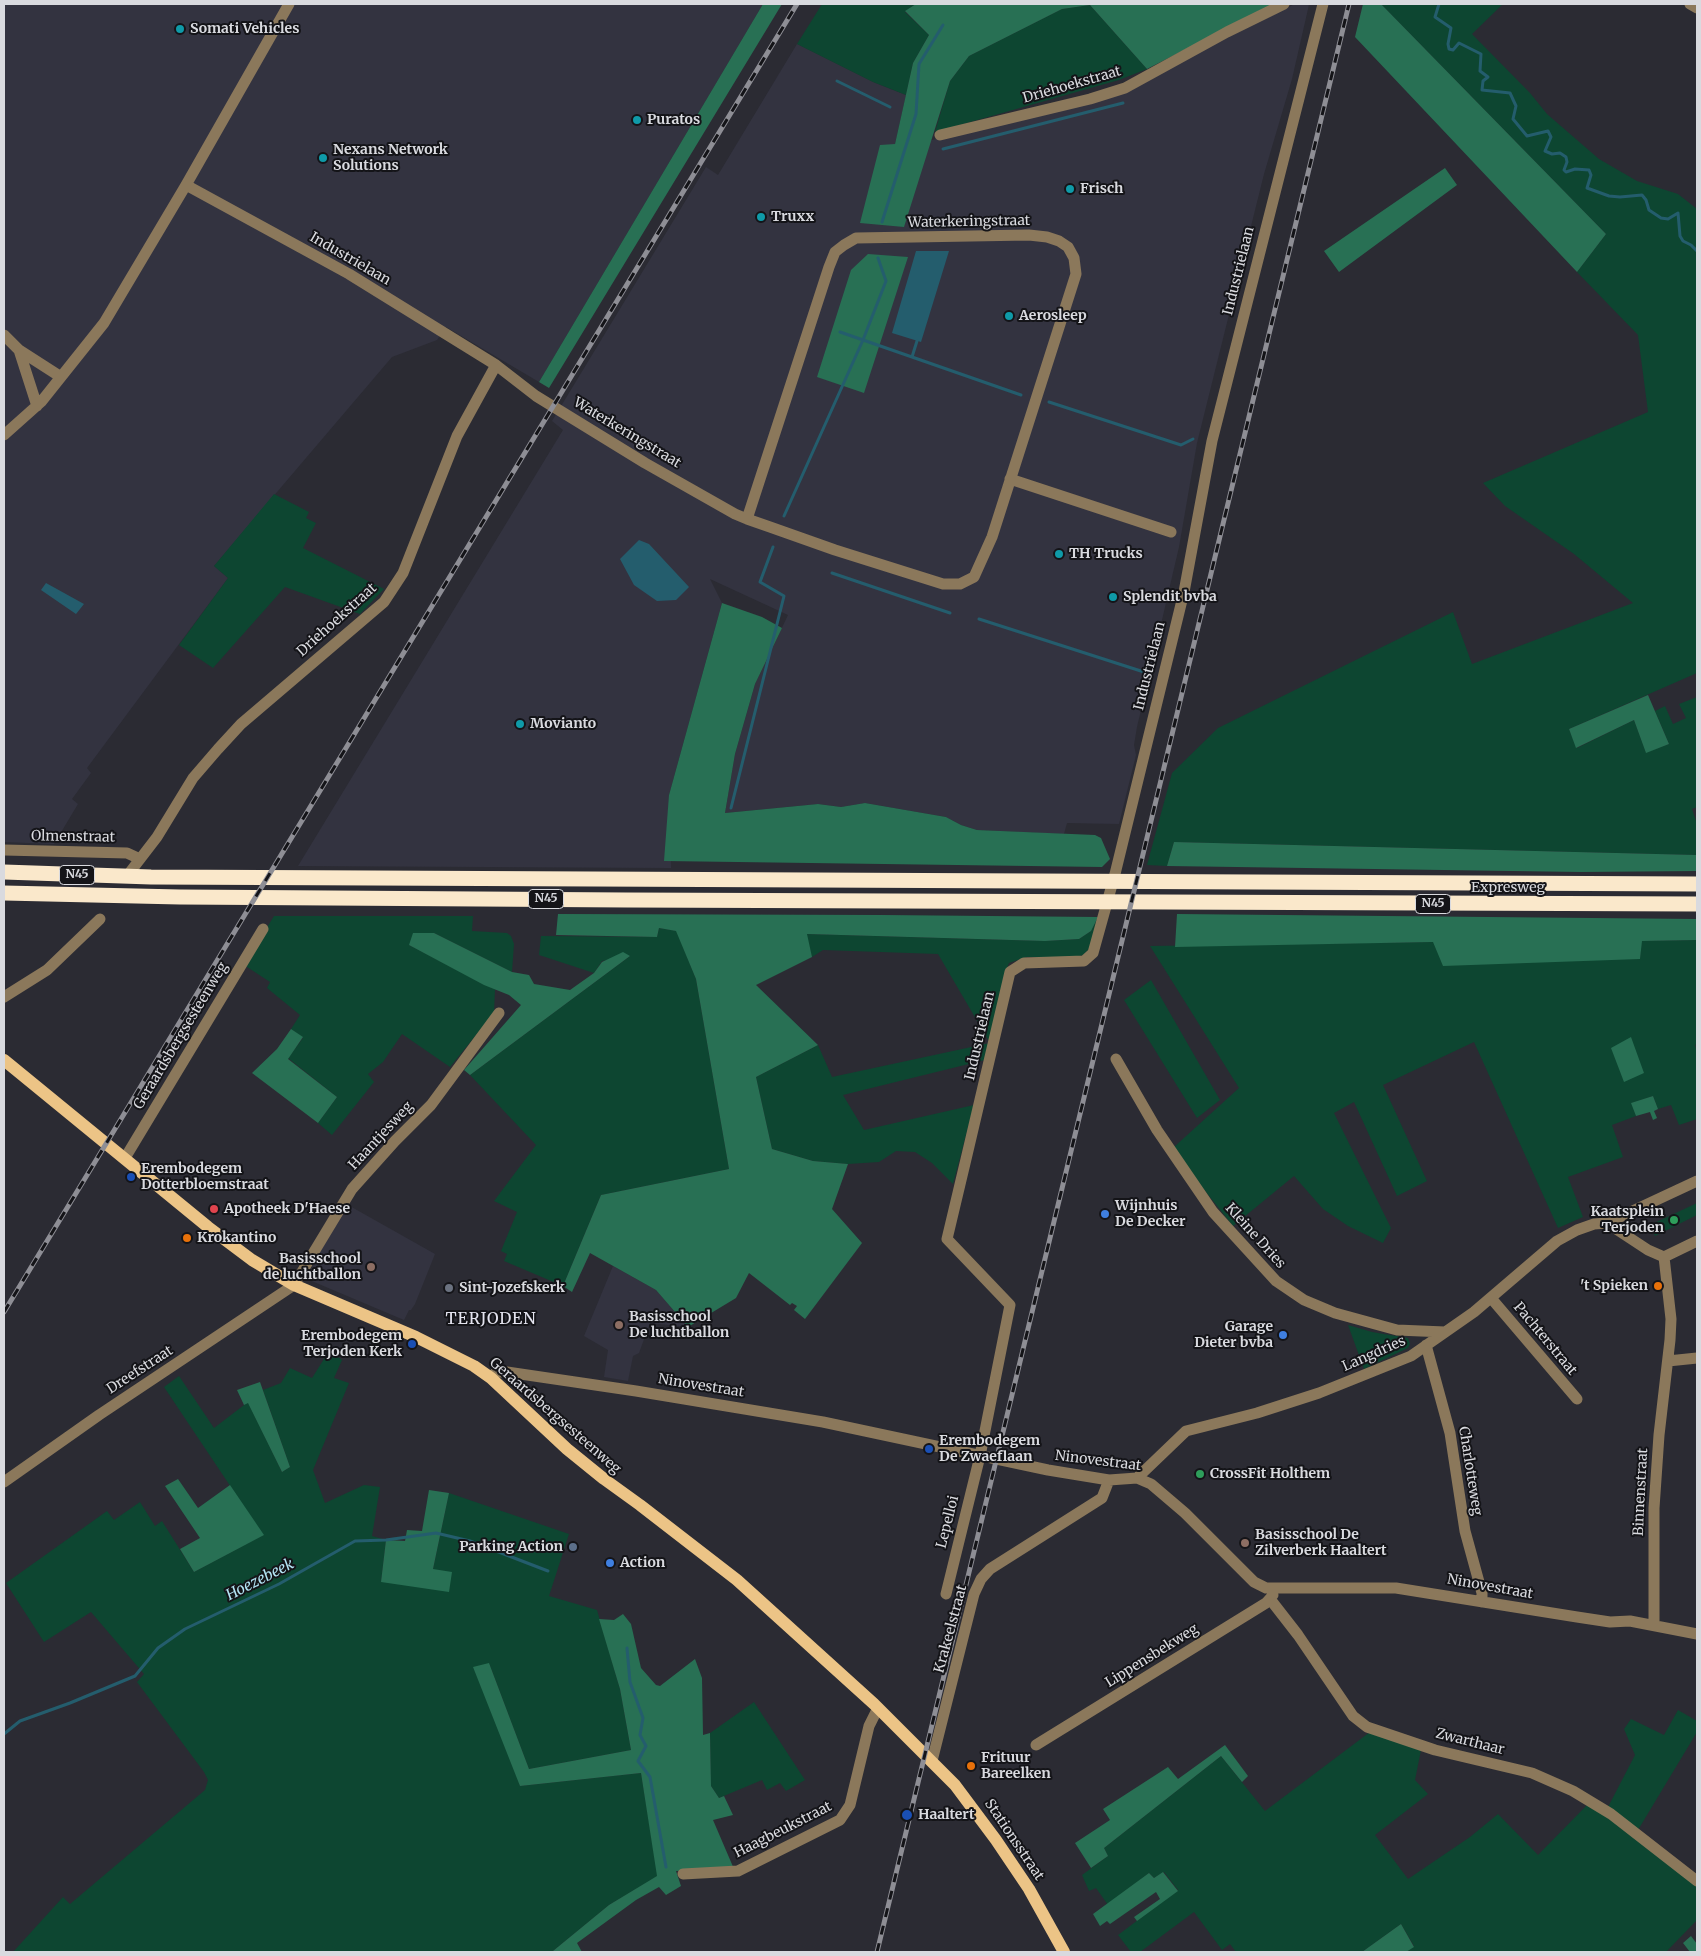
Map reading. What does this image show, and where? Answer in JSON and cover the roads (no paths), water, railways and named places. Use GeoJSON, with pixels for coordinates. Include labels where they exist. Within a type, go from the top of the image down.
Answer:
{"type":"FeatureCollection","features":[{"type":"Feature","properties":{"kind":"highway","name":"N45"},"geometry":{"type":"LineString","coordinates":[[4,872],[151,877]]}},
{"type":"Feature","properties":{"kind":"highway","name":"Expresweg"},"geometry":{"type":"LineString","coordinates":[[151,877],[1697,884]]}},
{"type":"Feature","properties":{"kind":"highway","name":"Expresweg"},"geometry":{"type":"LineString","coordinates":[[4,893],[180,897],[1697,904]]}},
{"type":"Feature","properties":{"kind":"main road","name":"Geraardsbergsesteenweg"},"geometry":{"type":"LineString","coordinates":[[4,1060],[208,1227],[252,1260],[294,1285],[450,1352],[491,1378],[567,1449],[604,1480],[640,1505],[737,1580],[905,1734]]}},
{"type":"Feature","properties":{"kind":"main road","name":"Stationsstraat"},"geometry":{"type":"LineString","coordinates":[[905,1734],[966,1799],[996,1840],[1029,1889],[1064,1952]]}},
{"type":"Feature","properties":{"kind":"street"},"geometry":{"type":"LineString","coordinates":[[4,435],[37,406],[104,322],[186,185],[289,4]]}},
{"type":"Feature","properties":{"kind":"street","name":"Driehoekstraat"},"geometry":{"type":"LineString","coordinates":[[940,135],[1090,99],[1126,88],[1227,32],[1284,4]]}},
{"type":"Feature","properties":{"kind":"street","name":"Industrielaan"},"geometry":{"type":"LineString","coordinates":[[947,1239],[1010,972],[1024,963],[1084,961],[1093,953],[1102,924],[1184,592],[1212,441],[1323,4]]}},
{"type":"Feature","properties":{"kind":"street"},"geometry":{"type":"LineString","coordinates":[[1690,4],[1697,8]]}},
{"type":"Feature","properties":{"kind":"street","name":"Industrielaan"},"geometry":{"type":"LineString","coordinates":[[186,185],[349,274],[496,365]]}},
{"type":"Feature","properties":{"kind":"street","name":"Waterkeringstraat"},"geometry":{"type":"LineString","coordinates":[[496,365],[536,396],[645,463],[735,514],[835,550],[943,584],[960,584],[974,577],[992,537],[1076,274],[1074,258],[1068,247],[1048,237],[1029,235],[856,238],[835,252],[828,267],[747,518]]}},
{"type":"Feature","properties":{"kind":"street"},"geometry":{"type":"LineString","coordinates":[[4,335],[19,350],[60,377]]}},
{"type":"Feature","properties":{"kind":"street"},"geometry":{"type":"LineString","coordinates":[[19,350],[37,406]]}},
{"type":"Feature","properties":{"kind":"street","name":"Driehoekstraat"},"geometry":{"type":"LineString","coordinates":[[127,876],[157,837],[194,778],[235,730],[384,602],[403,573],[458,436],[496,365]]}},
{"type":"Feature","properties":{"kind":"street"},"geometry":{"type":"LineString","coordinates":[[1010,479],[1171,532]]}},
{"type":"Feature","properties":{"kind":"street","name":"Olmenstraat"},"geometry":{"type":"LineString","coordinates":[[4,850],[127,853],[140,859]]}},
{"type":"Feature","properties":{"kind":"street"},"geometry":{"type":"LineString","coordinates":[[140,859],[151,877]]}},
{"type":"Feature","properties":{"kind":"street"},"geometry":{"type":"LineString","coordinates":[[4,997],[47,970],[100,919]]}},
{"type":"Feature","properties":{"kind":"street","name":"Geraardsbergsesteenweg"},"geometry":{"type":"LineString","coordinates":[[125,1158],[263,929]]}},
{"type":"Feature","properties":{"kind":"street","name":"Haantjesweg"},"geometry":{"type":"LineString","coordinates":[[294,1285],[352,1189],[395,1141],[431,1105],[499,1014]]}},
{"type":"Feature","properties":{"kind":"street","name":"Kleine Dries"},"geometry":{"type":"LineString","coordinates":[[1116,1059],[1157,1130],[1213,1212],[1276,1281],[1304,1300],[1335,1313],[1397,1330],[1445,1332]]}},
{"type":"Feature","properties":{"kind":"street","name":"Langdries"},"geometry":{"type":"LineString","coordinates":[[1137,1478],[1176,1439],[1186,1432],[1258,1413],[1319,1393],[1411,1356],[1491,1298],[1557,1240],[1576,1230],[1594,1224],[1607,1223],[1697,1181]]}},
{"type":"Feature","properties":{"kind":"street"},"geometry":{"type":"LineString","coordinates":[[1607,1223],[1648,1250],[1664,1257],[1697,1241]]}},
{"type":"Feature","properties":{"kind":"street","name":"Lepelloi"},"geometry":{"type":"LineString","coordinates":[[946,1594],[980,1456],[1010,1305],[947,1239]]}},
{"type":"Feature","properties":{"kind":"street","name":"Binnenstraat"},"geometry":{"type":"LineString","coordinates":[[1654,1625],[1654,1508],[1668,1361],[1670,1319],[1664,1257]]}},
{"type":"Feature","properties":{"kind":"street","name":"Dreefstraat"},"geometry":{"type":"LineString","coordinates":[[4,1482],[99,1415],[294,1285]]}},
{"type":"Feature","properties":{"kind":"street","name":"Pachterstraat"},"geometry":{"type":"LineString","coordinates":[[1491,1298],[1577,1399]]}},
{"type":"Feature","properties":{"kind":"street","name":"Charlotteweg"},"geometry":{"type":"LineString","coordinates":[[1426,1344],[1450,1433],[1465,1531],[1482,1594],[1482,1602]]}},
{"type":"Feature","properties":{"kind":"street"},"geometry":{"type":"LineString","coordinates":[[1668,1361],[1697,1358]]}},
{"type":"Feature","properties":{"kind":"street","name":"Ninovestraat"},"geometry":{"type":"LineString","coordinates":[[491,1378],[496,1372],[507,1372],[636,1391],[823,1422],[980,1456],[1109,1480],[1137,1478],[1151,1484],[1185,1513],[1254,1582],[1266,1588],[1396,1588],[1610,1622],[1630,1621],[1697,1634]]}},
{"type":"Feature","properties":{"kind":"street","name":"Krakeelstraat"},"geometry":{"type":"LineString","coordinates":[[932,1761],[974,1594],[981,1580],[990,1569],[1102,1498],[1109,1480]]}},
{"type":"Feature","properties":{"kind":"street","name":"Lippensbekweg"},"geometry":{"type":"LineString","coordinates":[[1036,1744],[1266,1603],[1279,1588]]}},
{"type":"Feature","properties":{"kind":"street","name":"Zwarthaar"},"geometry":{"type":"LineString","coordinates":[[1270,1599],[1353,1716],[1367,1728],[1435,1750],[1532,1773],[1571,1790],[1611,1814],[1697,1882]]}},
{"type":"Feature","properties":{"kind":"street","name":"Haagbeukstraat"},"geometry":{"type":"LineString","coordinates":[[683,1874],[738,1870],[840,1820],[850,1805],[869,1726],[878,1708]]}},
{"type":"Feature","properties":{"kind":"water"},"geometry":{"type":"Polygon","coordinates":[[[916,251],[949,251],[921,342],[892,333],[916,251]]]}},
{"type":"Feature","properties":{"kind":"water"},"geometry":{"type":"Polygon","coordinates":[[[639,540],[649,544],[689,587],[676,600],[657,601],[634,585],[620,559],[639,540]]]}},
{"type":"Feature","properties":{"kind":"water"},"geometry":{"type":"Polygon","coordinates":[[[46,583],[84,604],[76,614],[41,590],[46,583]]]}},
{"type":"Feature","properties":{"kind":"waterway"},"geometry":{"type":"LineString","coordinates":[[1439,4],[1435,17],[1451,28],[1449,49],[1453,50],[1459,43],[1481,54],[1480,71],[1488,77],[1483,81],[1482,90],[1510,93],[1516,106],[1513,119],[1527,136],[1548,131],[1551,137],[1545,151],[1552,154],[1560,153],[1566,157],[1567,162],[1564,170],[1566,172],[1575,169],[1589,170],[1591,175],[1587,188],[1609,196],[1642,195],[1646,200],[1649,210],[1661,218],[1668,219],[1678,213],[1680,236],[1683,241],[1697,251]]}},
{"type":"Feature","properties":{"kind":"waterway"},"geometry":{"type":"LineString","coordinates":[[882,222],[916,114],[919,64],[943,25]]}},
{"type":"Feature","properties":{"kind":"waterway"},"geometry":{"type":"LineString","coordinates":[[837,81],[890,107]]}},
{"type":"Feature","properties":{"kind":"waterway"},"geometry":{"type":"LineString","coordinates":[[943,149],[1123,103]]}},
{"type":"Feature","properties":{"kind":"waterway"},"geometry":{"type":"LineString","coordinates":[[784,516],[863,340],[886,281],[878,258]]}},
{"type":"Feature","properties":{"kind":"waterway"},"geometry":{"type":"LineString","coordinates":[[840,332],[912,357]]}},
{"type":"Feature","properties":{"kind":"waterway"},"geometry":{"type":"LineString","coordinates":[[917,341],[912,357],[1021,395]]}},
{"type":"Feature","properties":{"kind":"waterway"},"geometry":{"type":"LineString","coordinates":[[1049,402],[1181,445],[1193,439]]}},
{"type":"Feature","properties":{"kind":"waterway"},"geometry":{"type":"LineString","coordinates":[[731,808],[784,596],[760,582],[773,547]]}},
{"type":"Feature","properties":{"kind":"waterway"},"geometry":{"type":"LineString","coordinates":[[832,573],[950,613]]}},
{"type":"Feature","properties":{"kind":"waterway"},"geometry":{"type":"LineString","coordinates":[[979,619],[1144,672]]}},
{"type":"Feature","properties":{"kind":"waterway","name":"Hoezebeek"},"geometry":{"type":"LineString","coordinates":[[4,1734],[20,1721],[135,1676],[158,1648],[185,1629],[279,1584],[355,1541],[386,1540],[436,1533],[470,1541],[548,1571]]}},
{"type":"Feature","properties":{"kind":"waterway","name":"Hoezebeek"},"geometry":{"type":"LineString","coordinates":[[627,1648],[630,1682],[643,1718],[640,1735],[646,1746],[638,1761],[650,1777],[666,1867]]}},
{"type":"Feature","properties":{"kind":"railway"},"geometry":{"type":"LineString","coordinates":[[4,1312],[797,4]]}},
{"type":"Feature","properties":{"kind":"railway"},"geometry":{"type":"LineString","coordinates":[[877,1952],[1349,4]]}},
{"type":"Feature","properties":{"kind":"place","name":"Somati Vehicles"},"geometry":{"type":"Point","coordinates":[180,29]}},
{"type":"Feature","properties":{"kind":"place","name":"Puratos"},"geometry":{"type":"Point","coordinates":[637,120]}},
{"type":"Feature","properties":{"kind":"place","name":"Nexans Network Solutions"},"geometry":{"type":"Point","coordinates":[323,158]}},
{"type":"Feature","properties":{"kind":"place","name":"Frisch"},"geometry":{"type":"Point","coordinates":[1070,189]}},
{"type":"Feature","properties":{"kind":"place","name":"Truxx"},"geometry":{"type":"Point","coordinates":[761,217]}},
{"type":"Feature","properties":{"kind":"place","name":"Aerosleep"},"geometry":{"type":"Point","coordinates":[1009,316]}},
{"type":"Feature","properties":{"kind":"place","name":"TH Trucks"},"geometry":{"type":"Point","coordinates":[1059,554]}},
{"type":"Feature","properties":{"kind":"place","name":"Splendit bvba"},"geometry":{"type":"Point","coordinates":[1113,597]}},
{"type":"Feature","properties":{"kind":"place","name":"Movianto"},"geometry":{"type":"Point","coordinates":[520,724]}},
{"type":"Feature","properties":{"kind":"place","name":"Erembodegem Dotterbloemstraat"},"geometry":{"type":"Point","coordinates":[131,1177]}},
{"type":"Feature","properties":{"kind":"place","name":"Apotheek D'Haese"},"geometry":{"type":"Point","coordinates":[214,1209]}},
{"type":"Feature","properties":{"kind":"place","name":"Wijnhuis De Decker"},"geometry":{"type":"Point","coordinates":[1105,1214]}},
{"type":"Feature","properties":{"kind":"place","name":"Kaatsplein Terjoden"},"geometry":{"type":"Point","coordinates":[1674,1220]}},
{"type":"Feature","properties":{"kind":"place","name":"Krokantino"},"geometry":{"type":"Point","coordinates":[187,1238]}},
{"type":"Feature","properties":{"kind":"place","name":"Basisschool de luchtballon"},"geometry":{"type":"Point","coordinates":[371,1267]}},
{"type":"Feature","properties":{"kind":"place","name":"'t Spieken"},"geometry":{"type":"Point","coordinates":[1658,1286]}},
{"type":"Feature","properties":{"kind":"place","name":"Sint-Jozefskerk"},"geometry":{"type":"Point","coordinates":[449,1288]}},
{"type":"Feature","properties":{"kind":"place","name":"Basisschool De luchtballon"},"geometry":{"type":"Point","coordinates":[619,1325]}},
{"type":"Feature","properties":{"kind":"place","name":"Garage Dieter bvba"},"geometry":{"type":"Point","coordinates":[1283,1335]}},
{"type":"Feature","properties":{"kind":"place","name":"Erembodegem Terjoden Kerk"},"geometry":{"type":"Point","coordinates":[412,1344]}},
{"type":"Feature","properties":{"kind":"place","name":"Erembodegem De Zwaeflaan"},"geometry":{"type":"Point","coordinates":[929,1449]}},
{"type":"Feature","properties":{"kind":"place","name":"CrossFit Holthem"},"geometry":{"type":"Point","coordinates":[1200,1474]}},
{"type":"Feature","properties":{"kind":"place","name":"Basisschool De Zilverberk Haaltert"},"geometry":{"type":"Point","coordinates":[1245,1543]}},
{"type":"Feature","properties":{"kind":"place","name":"Parking Action"},"geometry":{"type":"Point","coordinates":[573,1547]}},
{"type":"Feature","properties":{"kind":"place","name":"Action"},"geometry":{"type":"Point","coordinates":[610,1563]}},
{"type":"Feature","properties":{"kind":"place","name":"Frituur Bareelken"},"geometry":{"type":"Point","coordinates":[971,1766]}},
{"type":"Feature","properties":{"kind":"place","name":"Haaltert"},"geometry":{"type":"Point","coordinates":[907,1815]}},
{"type":"Feature","properties":{"kind":"district","name":"TERJODEN"},"geometry":{"type":"Point","coordinates":[491,1319]}}]}
